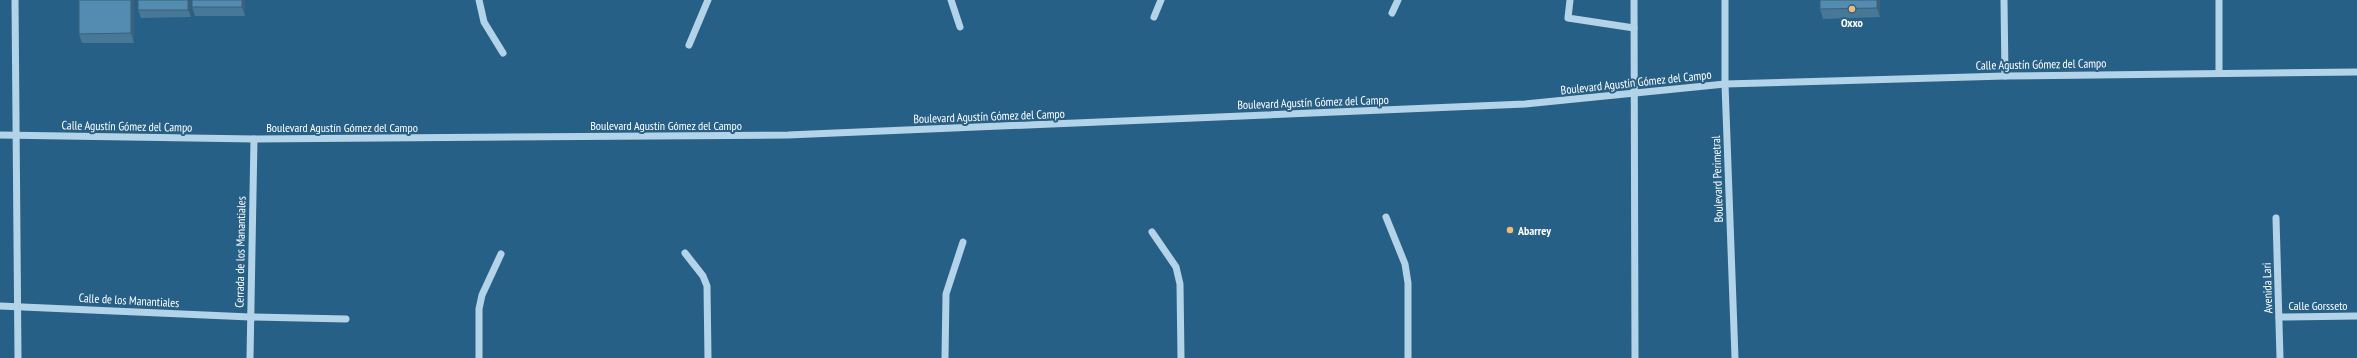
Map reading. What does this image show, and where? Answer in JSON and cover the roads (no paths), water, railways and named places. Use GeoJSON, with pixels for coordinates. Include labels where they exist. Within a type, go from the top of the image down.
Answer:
{"type":"FeatureCollection","features":[{"type":"Feature","properties":{"kind":"street"},"geometry":{"type":"LineString","coordinates":[[15,0],[18,136],[18,358]]}},
{"type":"Feature","properties":{"kind":"street"},"geometry":{"type":"LineString","coordinates":[[479,0],[484,22],[503,52]]}},
{"type":"Feature","properties":{"kind":"street"},"geometry":{"type":"LineString","coordinates":[[689,45],[708,0]]}},
{"type":"Feature","properties":{"kind":"street"},"geometry":{"type":"LineString","coordinates":[[951,0],[960,27]]}},
{"type":"Feature","properties":{"kind":"street"},"geometry":{"type":"LineString","coordinates":[[1154,17],[1161,0]]}},
{"type":"Feature","properties":{"kind":"street"},"geometry":{"type":"LineString","coordinates":[[1392,13],[1398,0]]}},
{"type":"Feature","properties":{"kind":"street"},"geometry":{"type":"LineString","coordinates":[[1570,0],[1568,18],[1634,28]]}},
{"type":"Feature","properties":{"kind":"street"},"geometry":{"type":"LineString","coordinates":[[1634,0],[1635,358]]}},
{"type":"Feature","properties":{"kind":"street","name":"Boulevard Perimetral"},"geometry":{"type":"LineString","coordinates":[[1726,0],[1725,84],[1735,358]]}},
{"type":"Feature","properties":{"kind":"street"},"geometry":{"type":"LineString","coordinates":[[2004,0],[2005,76]]}},
{"type":"Feature","properties":{"kind":"street"},"geometry":{"type":"LineString","coordinates":[[2219,0],[2219,72]]}},
{"type":"Feature","properties":{"kind":"street","name":"Calle Agustín Gómez del Campo"},"geometry":{"type":"LineString","coordinates":[[1725,84],[2005,76],[2219,72],[2357,72]]}},
{"type":"Feature","properties":{"kind":"street","name":"Boulevard Agustín Gómez del Campo"},"geometry":{"type":"LineString","coordinates":[[254,139],[788,135],[1525,104],[1725,84]]}},
{"type":"Feature","properties":{"kind":"street","name":"Calle Agustín Gómez del Campo"},"geometry":{"type":"LineString","coordinates":[[0,135],[254,139]]}},
{"type":"Feature","properties":{"kind":"street","name":"Cerrada de los Manantiales"},"geometry":{"type":"LineString","coordinates":[[254,139],[250,317],[346,319]]}},
{"type":"Feature","properties":{"kind":"street"},"geometry":{"type":"LineString","coordinates":[[1386,217],[1405,264],[1408,283],[1408,358]]}},
{"type":"Feature","properties":{"kind":"street","name":"Avenida Lari"},"geometry":{"type":"LineString","coordinates":[[2276,218],[2280,358]]}},
{"type":"Feature","properties":{"kind":"street"},"geometry":{"type":"LineString","coordinates":[[1152,232],[1176,267],[1180,284],[1181,358]]}},
{"type":"Feature","properties":{"kind":"street"},"geometry":{"type":"LineString","coordinates":[[945,358],[946,294],[963,242]]}},
{"type":"Feature","properties":{"kind":"street"},"geometry":{"type":"LineString","coordinates":[[685,253],[704,276],[707,286],[708,358]]}},
{"type":"Feature","properties":{"kind":"street"},"geometry":{"type":"LineString","coordinates":[[479,358],[479,309],[482,295],[501,254]]}},
{"type":"Feature","properties":{"kind":"street"},"geometry":{"type":"LineString","coordinates":[[0,306],[17,306]]}},
{"type":"Feature","properties":{"kind":"street","name":"Calle de los Manantiales"},"geometry":{"type":"LineString","coordinates":[[17,306],[250,317]]}},
{"type":"Feature","properties":{"kind":"street","name":"Calle Gorsseto"},"geometry":{"type":"LineString","coordinates":[[2279,317],[2357,316]]}},
{"type":"Feature","properties":{"kind":"street"},"geometry":{"type":"LineString","coordinates":[[250,317],[250,358]]}},
{"type":"Feature","properties":{"kind":"place","name":"Oxxo"},"geometry":{"type":"Point","coordinates":[1852,9]}},
{"type":"Feature","properties":{"kind":"place","name":"Abarrey"},"geometry":{"type":"Point","coordinates":[1510,230]}}]}
